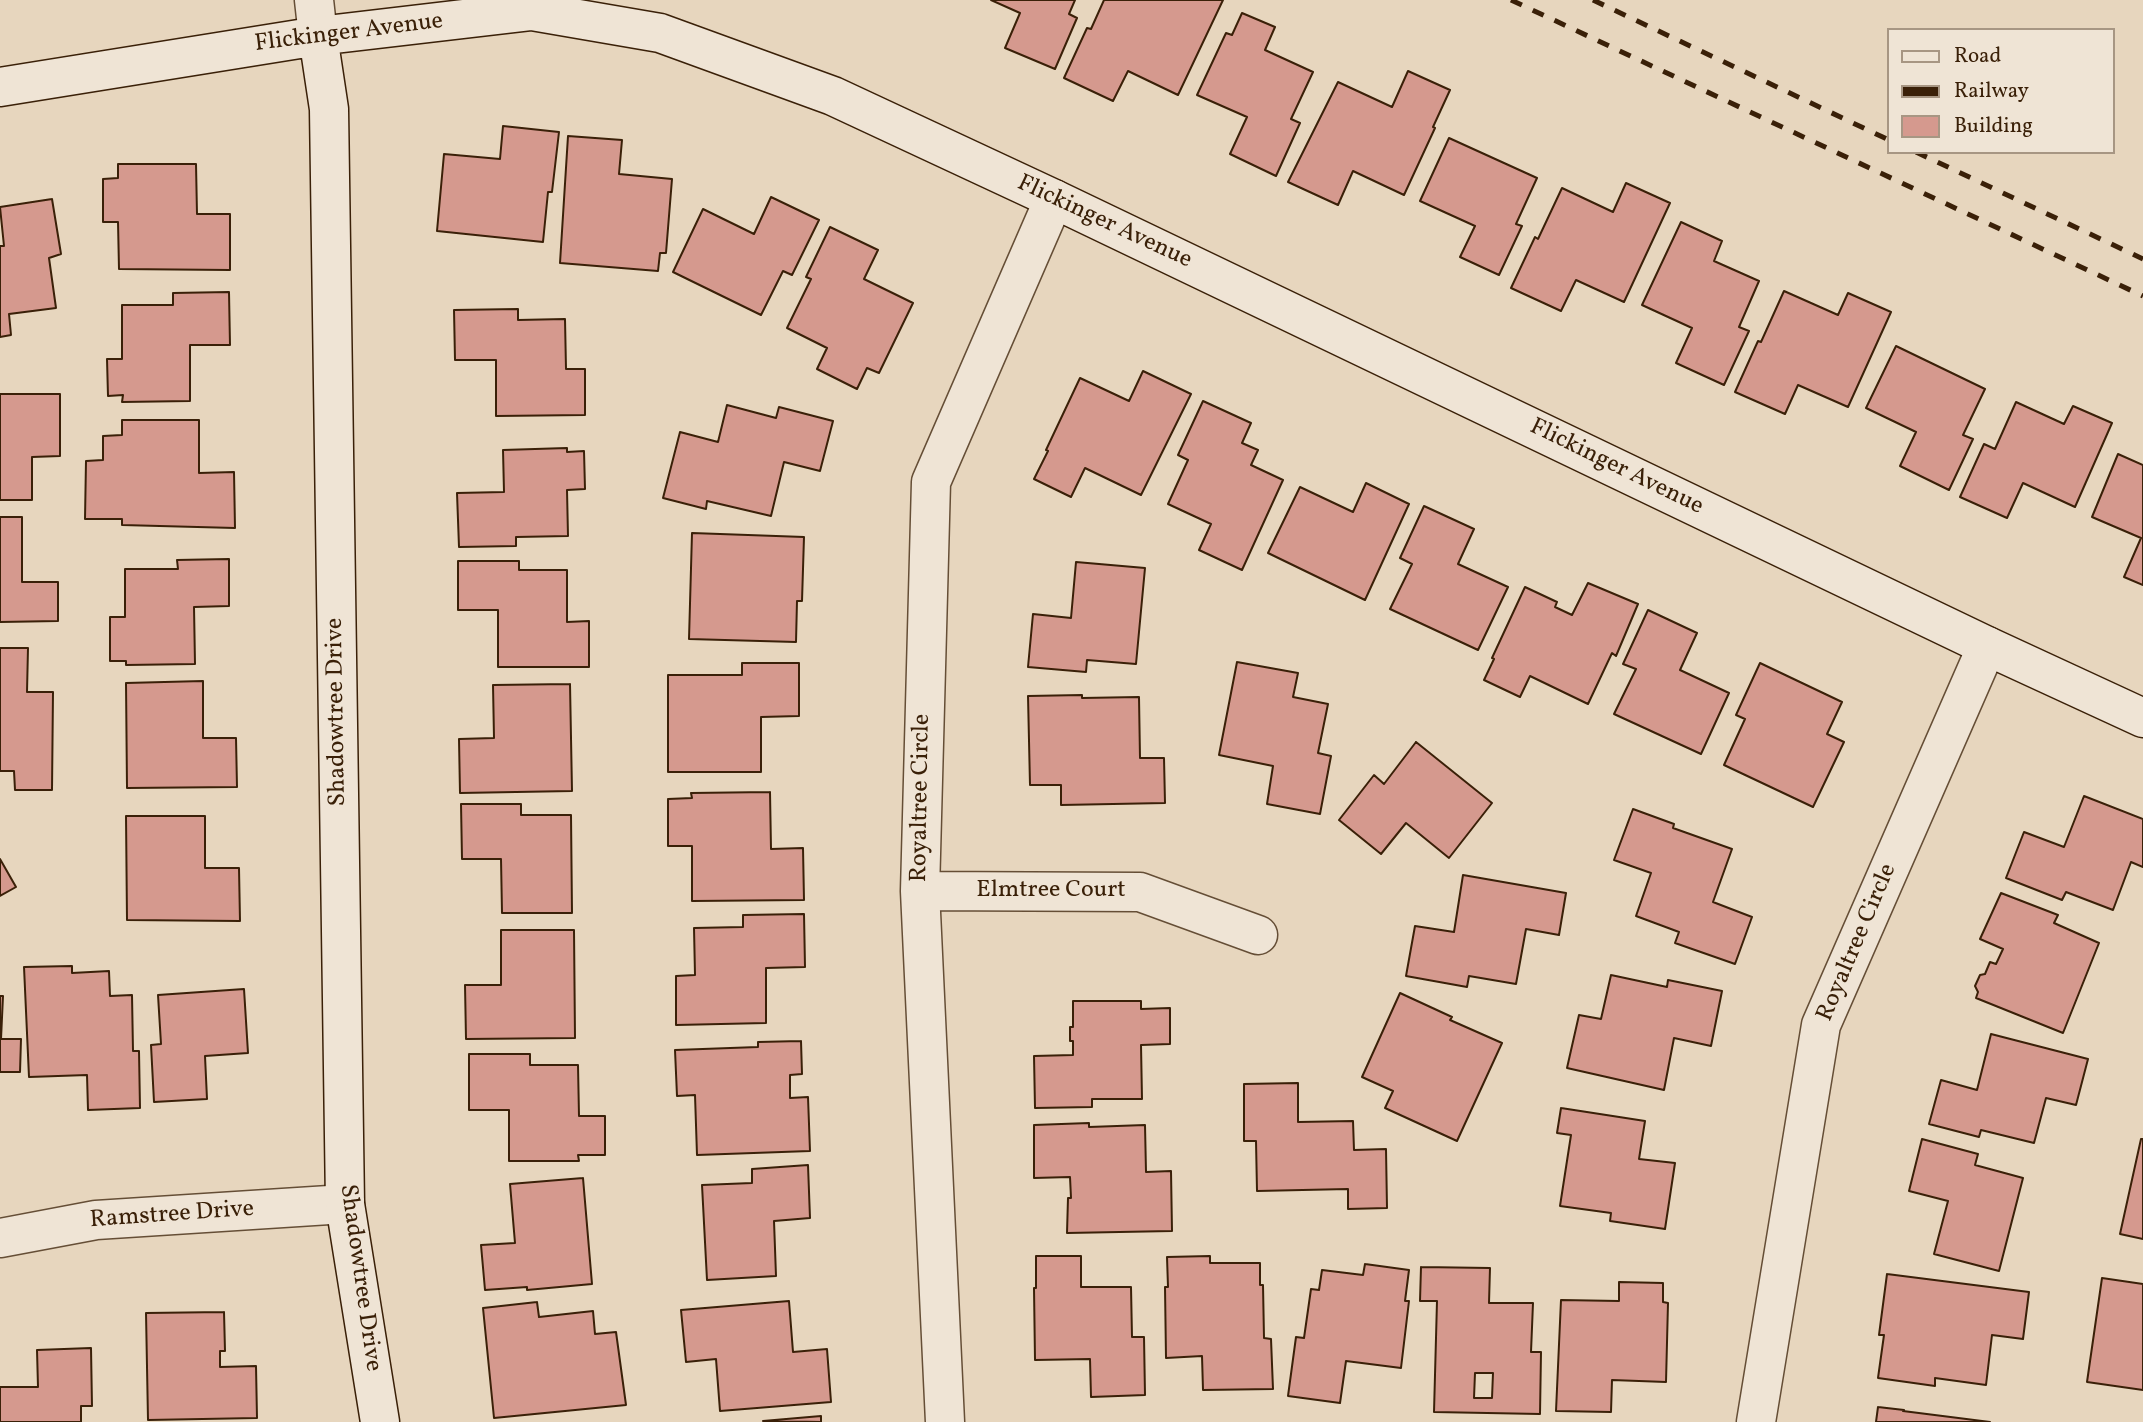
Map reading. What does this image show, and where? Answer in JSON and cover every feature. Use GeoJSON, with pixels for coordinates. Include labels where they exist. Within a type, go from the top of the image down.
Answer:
{"type":"FeatureCollection","features":[{"type":"Feature","properties":{"kind":"street","name":"Flickinger Avenue"},"geometry":{"type":"LineString","coordinates":[[0,87],[316,18],[532,12],[660,33],[833,96],[2143,718]]}},
{"type":"Feature","properties":{"kind":"street","name":"Shadowtree Drive"},"geometry":{"type":"LineString","coordinates":[[316,18],[329,109],[345,1205],[380,1422]]}},
{"type":"Feature","properties":{"kind":"street","name":"Royaltree Circle"},"geometry":{"type":"LineString","coordinates":[[945,1422],[920,891],[931,482],[1054,199]]}},
{"type":"Feature","properties":{"kind":"street","name":"Royaltree Circle"},"geometry":{"type":"LineString","coordinates":[[1756,1422],[1821,1025],[1987,646]]}},
{"type":"Feature","properties":{"kind":"street","name":"Elmtree Court"},"geometry":{"type":"LineString","coordinates":[[920,891],[1140,892],[1258,935]]}},
{"type":"Feature","properties":{"kind":"street","name":"Ramstree Drive"},"geometry":{"type":"LineString","coordinates":[[0,1238],[96,1220],[345,1205]]}},
{"type":"Feature","properties":{"kind":"building"},"geometry":{"type":"Polygon","coordinates":[[[991,0],[1075,0],[1069,14],[1077,18],[1055,69],[1005,48],[1020,13],[991,0]]]}},
{"type":"Feature","properties":{"kind":"building"},"geometry":{"type":"Polygon","coordinates":[[[1104,0],[1223,0],[1178,95],[1128,71],[1113,101],[1064,78],[1087,28],[1091,29],[1104,0]]]}},
{"type":"Feature","properties":{"kind":"building"},"geometry":{"type":"Polygon","coordinates":[[[1242,13],[1275,27],[1265,50],[1313,72],[1291,119],[1300,123],[1276,176],[1230,154],[1247,117],[1197,95],[1226,33],[1232,35],[1242,13]]]}},
{"type":"Feature","properties":{"kind":"building"},"geometry":{"type":"Polygon","coordinates":[[[1408,71],[1450,90],[1404,195],[1353,171],[1338,205],[1288,182],[1338,82],[1392,107],[1408,71]]]}},
{"type":"Feature","properties":{"kind":"building"},"geometry":{"type":"Polygon","coordinates":[[[503,126],[559,132],[552,192],[548,192],[543,242],[437,231],[444,154],[500,159],[503,126]]]}},
{"type":"Feature","properties":{"kind":"building"},"geometry":{"type":"Polygon","coordinates":[[[568,136],[622,140],[619,174],[672,179],[666,253],[660,253],[658,271],[560,263],[568,136]]]}},
{"type":"Feature","properties":{"kind":"building"},"geometry":{"type":"Polygon","coordinates":[[[1449,138],[1537,178],[1516,224],[1522,226],[1499,275],[1460,257],[1475,226],[1420,201],[1449,138]]]}},
{"type":"Feature","properties":{"kind":"building"},"geometry":{"type":"Polygon","coordinates":[[[118,164],[196,164],[197,214],[230,214],[230,270],[119,269],[118,222],[103,222],[103,179],[118,178],[118,164]]]}},
{"type":"Feature","properties":{"kind":"building"},"geometry":{"type":"Polygon","coordinates":[[[1626,183],[1670,203],[1624,302],[1576,280],[1561,311],[1511,288],[1562,188],[1613,212],[1626,183]]]}},
{"type":"Feature","properties":{"kind":"building"},"geometry":{"type":"Polygon","coordinates":[[[771,197],[819,220],[792,275],[783,271],[761,315],[673,272],[703,209],[754,234],[771,197]]]}},
{"type":"Feature","properties":{"kind":"building"},"geometry":{"type":"Polygon","coordinates":[[[52,199],[61,254],[49,258],[56,308],[9,314],[11,335],[0,337],[0,246],[4,246],[0,207],[52,199]]]}},
{"type":"Feature","properties":{"kind":"building"},"geometry":{"type":"Polygon","coordinates":[[[1681,222],[1722,241],[1714,261],[1759,281],[1739,327],[1749,331],[1724,385],[1676,363],[1692,328],[1642,305],[1681,222]]]}},
{"type":"Feature","properties":{"kind":"building"},"geometry":{"type":"Polygon","coordinates":[[[830,227],[878,250],[864,279],[913,303],[879,373],[867,368],[857,389],[817,369],[827,348],[787,328],[811,279],[806,277],[830,227]]]}},
{"type":"Feature","properties":{"kind":"building"},"geometry":{"type":"Polygon","coordinates":[[[1784,291],[1838,315],[1848,293],[1891,312],[1848,407],[1798,385],[1785,414],[1735,392],[1784,291]]]}},
{"type":"Feature","properties":{"kind":"building"},"geometry":{"type":"Polygon","coordinates":[[[229,292],[230,345],[190,345],[190,401],[122,402],[123,395],[108,396],[107,359],[122,359],[122,305],[173,305],[173,293],[229,292]]]}},
{"type":"Feature","properties":{"kind":"building"},"geometry":{"type":"Polygon","coordinates":[[[518,309],[518,320],[565,319],[566,369],[585,369],[585,415],[496,416],[496,360],[455,360],[454,310],[518,309]]]}},
{"type":"Feature","properties":{"kind":"building"},"geometry":{"type":"Polygon","coordinates":[[[1896,346],[1985,389],[1963,435],[1973,439],[1949,490],[1900,466],[1916,432],[1866,408],[1896,346]]]}},
{"type":"Feature","properties":{"kind":"building"},"geometry":{"type":"Polygon","coordinates":[[[1143,371],[1191,394],[1141,495],[1085,468],[1071,497],[1034,479],[1080,378],[1129,401],[1143,371]]]}},
{"type":"Feature","properties":{"kind":"building"},"geometry":{"type":"Polygon","coordinates":[[[0,394],[60,394],[60,456],[32,457],[32,500],[0,500],[0,394]]]}},
{"type":"Feature","properties":{"kind":"building"},"geometry":{"type":"Polygon","coordinates":[[[1203,401],[1251,423],[1242,443],[1258,450],[1251,465],[1283,480],[1242,570],[1199,550],[1211,524],[1168,504],[1188,460],[1178,455],[1203,401]]]}},
{"type":"Feature","properties":{"kind":"building"},"geometry":{"type":"Polygon","coordinates":[[[2016,402],[2064,424],[2073,406],[2112,423],[2075,507],[2023,483],[2007,518],[1960,497],[1984,444],[1995,449],[2016,402]]]}},
{"type":"Feature","properties":{"kind":"building"},"geometry":{"type":"Polygon","coordinates":[[[727,405],[776,418],[779,407],[833,421],[820,471],[784,462],[771,516],[707,501],[706,509],[663,498],[680,432],[718,442],[727,405]]]}},
{"type":"Feature","properties":{"kind":"building"},"geometry":{"type":"Polygon","coordinates":[[[122,420],[199,420],[199,473],[234,472],[235,528],[122,525],[122,519],[85,519],[86,461],[103,460],[103,436],[122,435],[122,420]]]}},
{"type":"Feature","properties":{"kind":"building"},"geometry":{"type":"Polygon","coordinates":[[[567,448],[567,452],[584,451],[585,489],[567,490],[568,536],[516,537],[516,546],[459,547],[457,493],[504,492],[503,450],[567,448]]]}},
{"type":"Feature","properties":{"kind":"building"},"geometry":{"type":"Polygon","coordinates":[[[2118,454],[2143,465],[2143,585],[2124,577],[2141,538],[2092,517],[2118,454]]]}},
{"type":"Feature","properties":{"kind":"building"},"geometry":{"type":"Polygon","coordinates":[[[1366,483],[1409,504],[1365,600],[1268,553],[1300,487],[1353,512],[1366,483]]]}},
{"type":"Feature","properties":{"kind":"building"},"geometry":{"type":"Polygon","coordinates":[[[1424,506],[1474,529],[1458,564],[1508,587],[1478,650],[1390,609],[1412,564],[1400,558],[1424,506]]]}},
{"type":"Feature","properties":{"kind":"building"},"geometry":{"type":"Polygon","coordinates":[[[0,517],[22,517],[22,582],[58,582],[58,621],[0,622],[0,517]]]}},
{"type":"Feature","properties":{"kind":"building"},"geometry":{"type":"Polygon","coordinates":[[[692,533],[804,537],[802,601],[797,601],[796,642],[689,639],[692,533]]]}},
{"type":"Feature","properties":{"kind":"building"},"geometry":{"type":"Polygon","coordinates":[[[229,559],[229,606],[194,607],[195,664],[126,665],[126,661],[110,661],[110,617],[125,617],[125,569],[178,569],[177,560],[229,559]]]}},
{"type":"Feature","properties":{"kind":"building"},"geometry":{"type":"Polygon","coordinates":[[[458,561],[519,561],[519,570],[567,570],[567,622],[589,621],[589,667],[498,667],[498,610],[458,610],[458,561]]]}},
{"type":"Feature","properties":{"kind":"building"},"geometry":{"type":"Polygon","coordinates":[[[1076,562],[1145,568],[1136,664],[1087,660],[1086,672],[1028,667],[1033,614],[1071,618],[1076,562]]]}},
{"type":"Feature","properties":{"kind":"building"},"geometry":{"type":"Polygon","coordinates":[[[1588,583],[1638,604],[1616,656],[1612,653],[1588,704],[1530,676],[1520,697],[1484,680],[1525,587],[1557,602],[1555,607],[1572,615],[1588,583]]]}},
{"type":"Feature","properties":{"kind":"building"},"geometry":{"type":"Polygon","coordinates":[[[1648,610],[1697,633],[1680,670],[1729,693],[1701,754],[1614,714],[1636,669],[1623,664],[1648,610]]]}},
{"type":"Feature","properties":{"kind":"building"},"geometry":{"type":"Polygon","coordinates":[[[0,648],[28,648],[27,692],[53,692],[52,790],[15,790],[14,771],[0,771],[0,648]]]}},
{"type":"Feature","properties":{"kind":"building"},"geometry":{"type":"Polygon","coordinates":[[[1237,662],[1298,673],[1293,697],[1328,704],[1318,753],[1331,756],[1320,814],[1267,804],[1273,766],[1219,755],[1237,662]]]}},
{"type":"Feature","properties":{"kind":"building"},"geometry":{"type":"Polygon","coordinates":[[[742,663],[799,663],[799,716],[761,717],[761,772],[668,772],[668,675],[742,675],[742,663]]]}},
{"type":"Feature","properties":{"kind":"building"},"geometry":{"type":"Polygon","coordinates":[[[1760,663],[1842,702],[1827,734],[1844,742],[1813,807],[1724,765],[1745,719],[1736,715],[1760,663]]]}},
{"type":"Feature","properties":{"kind":"building"},"geometry":{"type":"Polygon","coordinates":[[[203,681],[203,738],[236,738],[237,787],[127,788],[126,683],[203,681]]]}},
{"type":"Feature","properties":{"kind":"building"},"geometry":{"type":"Polygon","coordinates":[[[570,684],[572,791],[460,793],[459,739],[494,738],[493,685],[570,684]]]}},
{"type":"Feature","properties":{"kind":"building"},"geometry":{"type":"Polygon","coordinates":[[[1082,695],[1082,698],[1139,697],[1140,758],[1164,758],[1165,803],[1061,805],[1061,785],[1030,785],[1028,696],[1082,695]]]}},
{"type":"Feature","properties":{"kind":"building"},"geometry":{"type":"Polygon","coordinates":[[[1416,742],[1492,803],[1449,858],[1406,823],[1381,854],[1339,820],[1374,775],[1384,784],[1416,742]]]}},
{"type":"Feature","properties":{"kind":"building"},"geometry":{"type":"Polygon","coordinates":[[[770,792],[771,849],[803,848],[804,900],[692,901],[692,846],[668,846],[668,799],[692,798],[691,793],[770,792]]]}},
{"type":"Feature","properties":{"kind":"building"},"geometry":{"type":"Polygon","coordinates":[[[2084,796],[2143,819],[2143,867],[2131,862],[2113,910],[2066,892],[2062,900],[2006,878],[2024,832],[2064,847],[2084,796]]]}},
{"type":"Feature","properties":{"kind":"building"},"geometry":{"type":"Polygon","coordinates":[[[461,804],[521,804],[521,815],[571,815],[572,913],[502,913],[501,859],[462,859],[461,804]]]}},
{"type":"Feature","properties":{"kind":"building"},"geometry":{"type":"Polygon","coordinates":[[[1633,809],[1674,824],[1673,828],[1732,849],[1713,902],[1752,917],[1735,964],[1675,943],[1679,932],[1636,916],[1651,873],[1614,860],[1633,809]]]}},
{"type":"Feature","properties":{"kind":"building"},"geometry":{"type":"Polygon","coordinates":[[[126,816],[205,816],[205,868],[239,868],[240,921],[127,920],[126,816]]]}},
{"type":"Feature","properties":{"kind":"building"},"geometry":{"type":"Polygon","coordinates":[[[0,859],[16,887],[0,896],[0,859]]]}},
{"type":"Feature","properties":{"kind":"building"},"geometry":{"type":"Polygon","coordinates":[[[1463,875],[1566,893],[1559,935],[1526,929],[1516,984],[1469,976],[1467,987],[1406,976],[1415,926],[1454,932],[1463,875]]]}},
{"type":"Feature","properties":{"kind":"building"},"geometry":{"type":"Polygon","coordinates":[[[2001,893],[2058,915],[2054,923],[2099,943],[2063,1033],[1976,998],[1978,992],[1975,986],[1980,975],[1985,974],[1990,962],[1996,964],[2003,949],[1980,939],[2001,893]]]}},
{"type":"Feature","properties":{"kind":"building"},"geometry":{"type":"Polygon","coordinates":[[[804,914],[805,967],[766,968],[766,1023],[676,1025],[676,976],[695,975],[694,928],[743,927],[743,915],[804,914]]]}},
{"type":"Feature","properties":{"kind":"building"},"geometry":{"type":"Polygon","coordinates":[[[501,930],[574,930],[575,1038],[466,1039],[465,985],[501,985],[501,930]]]}},
{"type":"Feature","properties":{"kind":"building"},"geometry":{"type":"Polygon","coordinates":[[[72,966],[72,973],[109,971],[110,996],[132,995],[133,1051],[139,1051],[140,1108],[88,1110],[87,1075],[29,1077],[24,967],[72,966]]]}},
{"type":"Feature","properties":{"kind":"building"},"geometry":{"type":"Polygon","coordinates":[[[1611,975],[1667,987],[1668,980],[1722,991],[1711,1046],[1674,1038],[1664,1090],[1567,1068],[1579,1015],[1601,1019],[1611,975]]]}},
{"type":"Feature","properties":{"kind":"building"},"geometry":{"type":"Polygon","coordinates":[[[244,989],[248,1053],[205,1056],[207,1099],[154,1102],[151,1045],[161,1044],[158,995],[244,989]]]}},
{"type":"Feature","properties":{"kind":"building"},"geometry":{"type":"Polygon","coordinates":[[[1400,993],[1452,1017],[1450,1020],[1502,1043],[1457,1141],[1385,1108],[1393,1091],[1362,1077],[1400,993]]]}},
{"type":"Feature","properties":{"kind":"building"},"geometry":{"type":"Polygon","coordinates":[[[0,996],[3,996],[1,1039],[21,1039],[20,1072],[0,1072],[0,996]]]}},
{"type":"Feature","properties":{"kind":"building"},"geometry":{"type":"Polygon","coordinates":[[[1073,1001],[1141,1001],[1141,1009],[1170,1008],[1170,1044],[1141,1045],[1142,1099],[1092,1099],[1092,1107],[1035,1108],[1034,1056],[1073,1055],[1070,1027],[1073,1027],[1073,1001]]]}},
{"type":"Feature","properties":{"kind":"building"},"geometry":{"type":"Polygon","coordinates":[[[1991,1034],[2088,1059],[2076,1105],[2046,1098],[2034,1143],[1981,1130],[1979,1137],[1929,1124],[1941,1080],[1977,1090],[1991,1034]]]}},
{"type":"Feature","properties":{"kind":"building"},"geometry":{"type":"Polygon","coordinates":[[[801,1041],[802,1074],[790,1075],[790,1098],[808,1097],[810,1151],[697,1155],[695,1095],[677,1096],[675,1050],[758,1047],[758,1042],[801,1041]]]}},
{"type":"Feature","properties":{"kind":"building"},"geometry":{"type":"Polygon","coordinates":[[[469,1054],[530,1054],[530,1065],[578,1065],[579,1116],[605,1116],[605,1155],[578,1155],[579,1161],[509,1161],[509,1110],[469,1110],[469,1054]]]}},
{"type":"Feature","properties":{"kind":"building"},"geometry":{"type":"Polygon","coordinates":[[[1298,1083],[1298,1122],[1353,1121],[1354,1150],[1386,1149],[1387,1208],[1348,1209],[1348,1189],[1257,1191],[1256,1141],[1244,1141],[1244,1084],[1298,1083]]]}},
{"type":"Feature","properties":{"kind":"building"},"geometry":{"type":"Polygon","coordinates":[[[1561,1108],[1645,1121],[1639,1159],[1675,1163],[1665,1229],[1610,1221],[1611,1213],[1560,1206],[1571,1135],[1557,1133],[1561,1108]]]}},
{"type":"Feature","properties":{"kind":"building"},"geometry":{"type":"Polygon","coordinates":[[[1089,1123],[1089,1127],[1145,1125],[1146,1172],[1171,1171],[1172,1231],[1067,1233],[1068,1198],[1071,1198],[1070,1177],[1034,1178],[1034,1125],[1089,1123]]]}},
{"type":"Feature","properties":{"kind":"building"},"geometry":{"type":"Polygon","coordinates":[[[1922,1139],[1978,1154],[1975,1165],[2023,1178],[1999,1271],[1934,1254],[1948,1201],[1909,1191],[1922,1139]]]}},
{"type":"Feature","properties":{"kind":"building"},"geometry":{"type":"Polygon","coordinates":[[[2143,1139],[2143,1239],[2120,1234],[2143,1139]]]}},
{"type":"Feature","properties":{"kind":"building"},"geometry":{"type":"Polygon","coordinates":[[[808,1165],[810,1218],[774,1221],[776,1276],[707,1280],[702,1185],[752,1183],[752,1169],[808,1165]]]}},
{"type":"Feature","properties":{"kind":"building"},"geometry":{"type":"Polygon","coordinates":[[[583,1178],[592,1284],[527,1290],[527,1287],[485,1290],[481,1245],[515,1243],[510,1184],[583,1178]]]}},
{"type":"Feature","properties":{"kind":"building"},"geometry":{"type":"Polygon","coordinates":[[[1036,1256],[1081,1256],[1081,1287],[1131,1287],[1132,1337],[1144,1337],[1145,1395],[1091,1397],[1090,1359],[1035,1360],[1036,1256]]]}},
{"type":"Feature","properties":{"kind":"building"},"geometry":{"type":"Polygon","coordinates":[[[1210,1256],[1210,1263],[1260,1263],[1264,1338],[1271,1339],[1273,1389],[1203,1390],[1202,1356],[1166,1358],[1167,1257],[1210,1256]]]}},
{"type":"Feature","properties":{"kind":"building"},"geometry":{"type":"Polygon","coordinates":[[[1365,1264],[1409,1270],[1405,1301],[1409,1301],[1401,1368],[1346,1361],[1340,1403],[1288,1396],[1296,1337],[1304,1338],[1311,1289],[1319,1290],[1322,1270],[1363,1275],[1365,1264]]]}},
{"type":"Feature","properties":{"kind":"building"},"geometry":{"type":"Polygon","coordinates":[[[1421,1267],[1490,1268],[1489,1303],[1533,1303],[1531,1352],[1541,1352],[1540,1414],[1434,1412],[1437,1301],[1420,1301],[1421,1267]],[[1475,1373],[1474,1398],[1492,1398],[1493,1373],[1475,1373]]]}},
{"type":"Feature","properties":{"kind":"building"},"geometry":{"type":"Polygon","coordinates":[[[1887,1274],[2029,1292],[2023,1339],[1992,1335],[1986,1385],[1935,1378],[1935,1386],[1878,1378],[1884,1335],[1879,1335],[1887,1274]]]}},
{"type":"Feature","properties":{"kind":"building"},"geometry":{"type":"Polygon","coordinates":[[[2102,1278],[2143,1284],[2143,1390],[2087,1382],[2102,1278]]]}},
{"type":"Feature","properties":{"kind":"building"},"geometry":{"type":"Polygon","coordinates":[[[1619,1282],[1663,1283],[1663,1302],[1668,1303],[1666,1382],[1612,1380],[1611,1412],[1556,1411],[1561,1300],[1619,1301],[1619,1282]]]}},
{"type":"Feature","properties":{"kind":"building"},"geometry":{"type":"Polygon","coordinates":[[[789,1301],[793,1352],[827,1349],[831,1402],[720,1411],[716,1359],[686,1362],[681,1310],[789,1301]]]}},
{"type":"Feature","properties":{"kind":"building"},"geometry":{"type":"Polygon","coordinates":[[[537,1302],[539,1317],[593,1311],[595,1334],[616,1332],[626,1405],[494,1418],[483,1308],[537,1302]]]}},
{"type":"Feature","properties":{"kind":"building"},"geometry":{"type":"Polygon","coordinates":[[[224,1312],[225,1351],[220,1351],[220,1367],[256,1366],[257,1418],[148,1420],[146,1313],[224,1312]]]}},
{"type":"Feature","properties":{"kind":"building"},"geometry":{"type":"Polygon","coordinates":[[[91,1348],[92,1406],[81,1406],[81,1422],[0,1422],[0,1387],[38,1387],[37,1350],[91,1348]]]}},
{"type":"Feature","properties":{"kind":"building"},"geometry":{"type":"Polygon","coordinates":[[[1878,1407],[1903,1411],[1990,1422],[1876,1422],[1878,1407]]]}},
{"type":"Feature","properties":{"kind":"building"},"geometry":{"type":"Polygon","coordinates":[[[821,1416],[821,1422],[763,1421],[821,1416]]]}},
{"type":"Feature","properties":{"kind":"railway"},"geometry":{"type":"LineString","coordinates":[[1511,0],[2143,296]]}},
{"type":"Feature","properties":{"kind":"railway"},"geometry":{"type":"LineString","coordinates":[[1593,0],[1888,140]]}},
{"type":"Feature","properties":{"kind":"railway"},"geometry":{"type":"LineString","coordinates":[[1920,154],[2143,259]]}}]}
